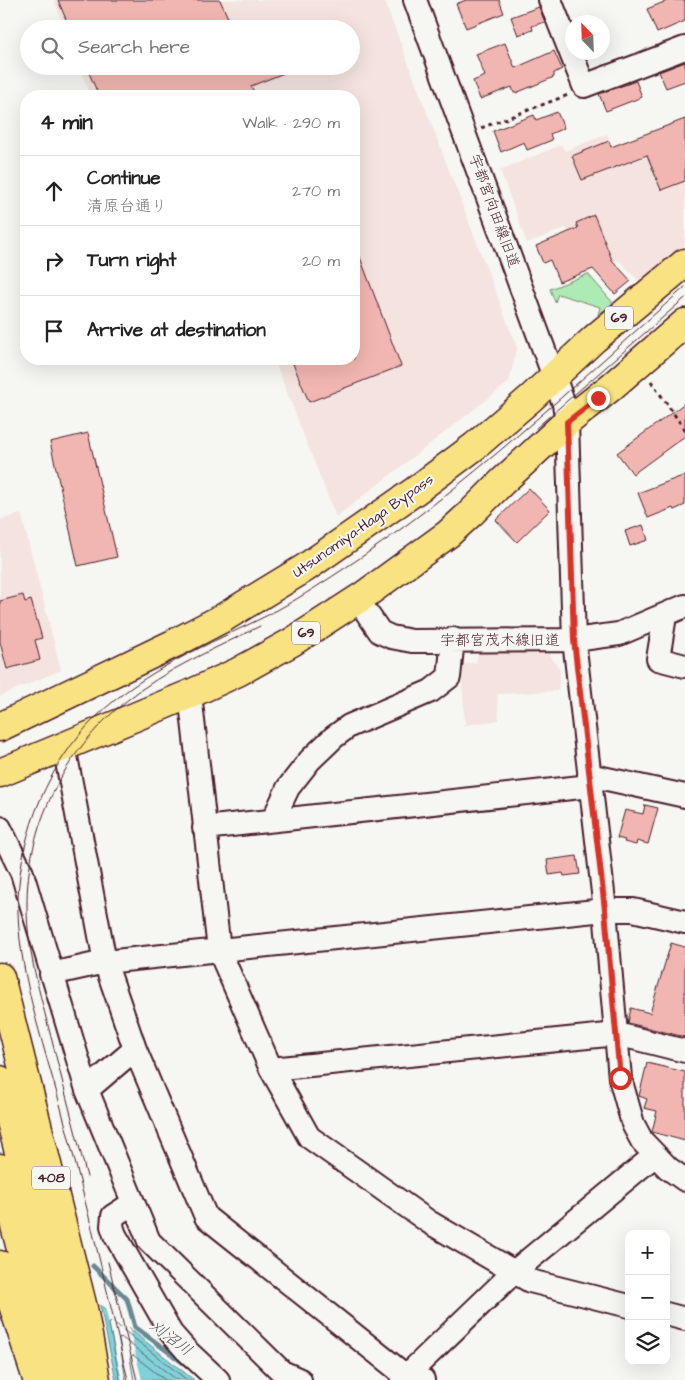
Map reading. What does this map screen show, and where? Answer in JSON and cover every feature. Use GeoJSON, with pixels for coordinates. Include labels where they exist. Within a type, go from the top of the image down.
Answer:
{"type":"FeatureCollection","features":[{"type":"Feature","properties":{"kind":"main road","name":"Utsunomiya-Haga Bypass"},"geometry":{"type":"LineString","coordinates":[[0,727],[215,622],[305,568],[415,491],[475,446],[594,339],[685,263]]}},
{"type":"Feature","properties":{"kind":"main road","name":"69"},"geometry":{"type":"LineString","coordinates":[[0,773],[190,694],[238,672],[292,642],[358,600],[453,529],[567,422],[611,387],[685,322]]}},
{"type":"Feature","properties":{"kind":"main road","name":"408"},"geometry":{"type":"LineString","coordinates":[[0,977],[83,1308],[96,1380]]}},
{"type":"Feature","properties":{"kind":"main road","name":"408"},"geometry":{"type":"LineString","coordinates":[[0,1080],[79,1380]]}},
{"type":"Feature","properties":{"kind":"main road"},"geometry":{"type":"LineString","coordinates":[[0,1168],[55,1380]]}},
{"type":"Feature","properties":{"kind":"main road"},"geometry":{"type":"LineString","coordinates":[[0,1265],[38,1380]]}},
{"type":"Feature","properties":{"kind":"street","name":"宇都宮向田線旧道"},"geometry":{"type":"LineString","coordinates":[[415,0],[564,404],[567,422],[574,640],[605,910],[620,1078],[626,1105],[642,1141],[654,1156],[685,1180]]}},
{"type":"Feature","properties":{"kind":"street"},"geometry":{"type":"LineString","coordinates":[[550,0],[584,86],[685,48]]}},
{"type":"Feature","properties":{"kind":"street","name":"宇都宮茂木線旧道"},"geometry":{"type":"LineString","coordinates":[[358,600],[380,632],[391,637],[412,641],[574,640],[619,634],[685,606]]}},
{"type":"Feature","properties":{"kind":"street"},"geometry":{"type":"LineString","coordinates":[[665,616],[658,659],[685,666]]}},
{"type":"Feature","properties":{"kind":"street"},"geometry":{"type":"LineString","coordinates":[[273,820],[288,788],[310,760],[334,737],[349,726],[431,691],[449,677],[453,640]]}},
{"type":"Feature","properties":{"kind":"street"},"geometry":{"type":"LineString","coordinates":[[190,694],[219,950],[271,1069],[308,1137],[429,1222],[530,1281],[625,1305]]}},
{"type":"Feature","properties":{"kind":"street"},"geometry":{"type":"LineString","coordinates":[[64,746],[105,962],[135,1049],[206,1217],[410,1379],[514,1272],[654,1156]]}},
{"type":"Feature","properties":{"kind":"street"},"geometry":{"type":"LineString","coordinates":[[204,828],[589,780],[685,796]]}},
{"type":"Feature","properties":{"kind":"street"},"geometry":{"type":"LineString","coordinates":[[0,828],[22,873],[87,1090],[149,1241],[282,1372],[300,1380]]}},
{"type":"Feature","properties":{"kind":"street"},"geometry":{"type":"LineString","coordinates":[[51,974],[105,962],[605,910],[633,910],[685,922]]}},
{"type":"Feature","properties":{"kind":"street"},"geometry":{"type":"LineString","coordinates":[[271,1069],[617,1034],[685,1051]]}},
{"type":"Feature","properties":{"kind":"street"},"geometry":{"type":"LineString","coordinates":[[87,1090],[135,1049]]}},
{"type":"Feature","properties":{"kind":"street"},"geometry":{"type":"LineString","coordinates":[[133,1203],[113,1216],[112,1226],[115,1235],[171,1332],[186,1350],[218,1380]]}},
{"type":"Feature","properties":{"kind":"street"},"geometry":{"type":"LineString","coordinates":[[670,1315],[685,1318]]}},
{"type":"Feature","properties":{"kind":"path"},"geometry":{"type":"LineString","coordinates":[[465,134],[580,90],[584,86]]}},
{"type":"Feature","properties":{"kind":"path"},"geometry":{"type":"LineString","coordinates":[[645,373],[685,430]]}},
{"type":"Feature","properties":{"kind":"shaded area"},"geometry":{"type":"Polygon","coordinates":[[[54,0],[384,0],[517,348],[509,382],[336,517],[276,365],[360,365],[360,90],[89,90],[83,75],[360,75],[360,20],[62,20],[54,0]]]}},
{"type":"Feature","properties":{"kind":"shaded area"},"geometry":{"type":"Polygon","coordinates":[[[607,134],[621,166],[685,143],[685,244],[639,281],[619,260],[585,273],[566,228],[527,243],[500,170],[561,145],[565,151],[607,134]]]}},
{"type":"Feature","properties":{"kind":"shaded area"},"geometry":{"type":"Polygon","coordinates":[[[21,514],[61,670],[0,696],[0,520],[21,514]]]}},
{"type":"Feature","properties":{"kind":"shaded area"},"geometry":{"type":"Polygon","coordinates":[[[479,646],[512,652],[548,653],[560,670],[558,691],[497,694],[499,720],[465,725],[461,664],[476,663],[479,646]]]}},
{"type":"Feature","properties":{"kind":"green space"},"geometry":{"type":"Polygon","coordinates":[[[588,274],[613,303],[598,315],[600,307],[558,294],[555,302],[550,289],[588,274]]]}},
{"type":"Feature","properties":{"kind":"water"},"geometry":{"type":"Polygon","coordinates":[[[100,1305],[194,1380],[116,1380],[100,1305]]]}},
{"type":"Feature","properties":{"kind":"pier"},"geometry":{"type":"Polygon","coordinates":[[[105,1306],[128,1324],[142,1380],[122,1380],[105,1306]]]}},
{"type":"Feature","properties":{"kind":"building"},"geometry":{"type":"Polygon","coordinates":[[[58,0],[220,0],[229,20],[66,20],[58,0]]]}},
{"type":"Feature","properties":{"kind":"building"},"geometry":{"type":"Polygon","coordinates":[[[466,0],[499,0],[504,13],[466,28],[456,4],[466,0]]]}},
{"type":"Feature","properties":{"kind":"building"},"geometry":{"type":"Polygon","coordinates":[[[669,0],[685,0],[685,21],[657,33],[647,9],[669,0]]]}},
{"type":"Feature","properties":{"kind":"building"},"geometry":{"type":"Polygon","coordinates":[[[539,7],[545,22],[532,26],[533,30],[518,35],[511,17],[539,7]]]}},
{"type":"Feature","properties":{"kind":"building"},"geometry":{"type":"Polygon","coordinates":[[[505,43],[515,68],[554,51],[562,69],[554,73],[554,77],[516,93],[514,93],[512,87],[480,99],[473,81],[485,76],[476,54],[505,43]]]}},
{"type":"Feature","properties":{"kind":"building"},"geometry":{"type":"Polygon","coordinates":[[[685,62],[685,81],[666,88],[659,72],[685,62]]]}},
{"type":"Feature","properties":{"kind":"building"},"geometry":{"type":"Polygon","coordinates":[[[90,75],[279,75],[251,86],[253,90],[96,90],[90,75]]]}},
{"type":"Feature","properties":{"kind":"building"},"geometry":{"type":"Polygon","coordinates":[[[636,81],[642,97],[606,111],[599,94],[636,81]]]}},
{"type":"Feature","properties":{"kind":"building"},"geometry":{"type":"Polygon","coordinates":[[[557,112],[564,128],[550,134],[552,140],[527,150],[524,142],[501,152],[493,131],[534,115],[536,120],[557,112]]]}},
{"type":"Feature","properties":{"kind":"building"},"geometry":{"type":"Polygon","coordinates":[[[685,119],[685,181],[661,190],[647,155],[582,180],[572,156],[609,141],[611,147],[685,119]]]}},
{"type":"Feature","properties":{"kind":"building"},"geometry":{"type":"Polygon","coordinates":[[[594,215],[612,260],[631,281],[615,294],[593,269],[559,282],[550,260],[543,263],[536,246],[578,228],[576,223],[594,215]]]}},
{"type":"Feature","properties":{"kind":"building"},"geometry":{"type":"Polygon","coordinates":[[[360,257],[401,366],[309,402],[294,365],[360,365],[360,257]]]}},
{"type":"Feature","properties":{"kind":"building"},"geometry":{"type":"Polygon","coordinates":[[[685,403],[685,436],[633,474],[617,453],[685,403]]]}},
{"type":"Feature","properties":{"kind":"building"},"geometry":{"type":"Polygon","coordinates":[[[88,433],[117,557],[78,566],[50,442],[88,433]]]}},
{"type":"Feature","properties":{"kind":"building"},"geometry":{"type":"Polygon","coordinates":[[[685,475],[685,505],[648,518],[638,493],[685,475]]]}},
{"type":"Feature","properties":{"kind":"building"},"geometry":{"type":"Polygon","coordinates":[[[529,488],[550,510],[517,542],[496,520],[529,488]]]}},
{"type":"Feature","properties":{"kind":"building"},"geometry":{"type":"Polygon","coordinates":[[[643,525],[648,540],[630,546],[625,531],[643,525]]]}},
{"type":"Feature","properties":{"kind":"building"},"geometry":{"type":"Polygon","coordinates":[[[23,595],[25,602],[31,600],[42,638],[35,640],[40,660],[7,669],[0,642],[0,601],[23,595]]]}},
{"type":"Feature","properties":{"kind":"building"},"geometry":{"type":"Polygon","coordinates":[[[645,805],[658,808],[648,844],[637,841],[636,845],[617,838],[625,810],[643,814],[645,805]]]}},
{"type":"Feature","properties":{"kind":"building"},"geometry":{"type":"Polygon","coordinates":[[[577,856],[580,874],[564,876],[563,873],[549,875],[547,860],[577,856]]]}},
{"type":"Feature","properties":{"kind":"building"},"geometry":{"type":"Polygon","coordinates":[[[671,943],[685,947],[685,1037],[628,1023],[631,1008],[650,1013],[671,943]]]}},
{"type":"Feature","properties":{"kind":"building"},"geometry":{"type":"Polygon","coordinates":[[[647,1063],[685,1072],[685,1141],[652,1132],[657,1111],[644,1108],[647,1099],[639,1096],[647,1063]]]}},
{"type":"Feature","properties":{"kind":"waterway","name":"刈沼川"},"geometry":{"type":"LineString","coordinates":[[93,1266],[127,1299],[135,1327],[189,1367]]}},
{"type":"Feature","properties":{"kind":"tram line"},"geometry":{"type":"LineString","coordinates":[[128,1380],[79,1176],[32,1004],[21,950],[18,898],[20,873],[31,824],[51,777],[79,736],[115,700],[135,685],[178,659],[268,615],[296,599],[388,539],[476,471],[685,287]]}},
{"type":"Feature","properties":{"kind":"tram line"},"geometry":{"type":"LineString","coordinates":[[536,428],[685,298]]}},
{"type":"Feature","properties":{"kind":"tram line"},"geometry":{"type":"LineString","coordinates":[[87,1177],[39,989],[29,940],[28,878],[41,820],[67,768],[84,744],[103,722],[125,702],[157,679],[208,651],[260,626]]}},
{"type":"Feature","properties":{"kind":"tram line"},"geometry":{"type":"LineString","coordinates":[[108,1262],[137,1380]]}},
{"type":"Feature","properties":{"kind":"route"},"geometry":{"type":"LineString","coordinates":[[598,398],[567,422],[574,640],[605,910],[620,1078]]}}]}
